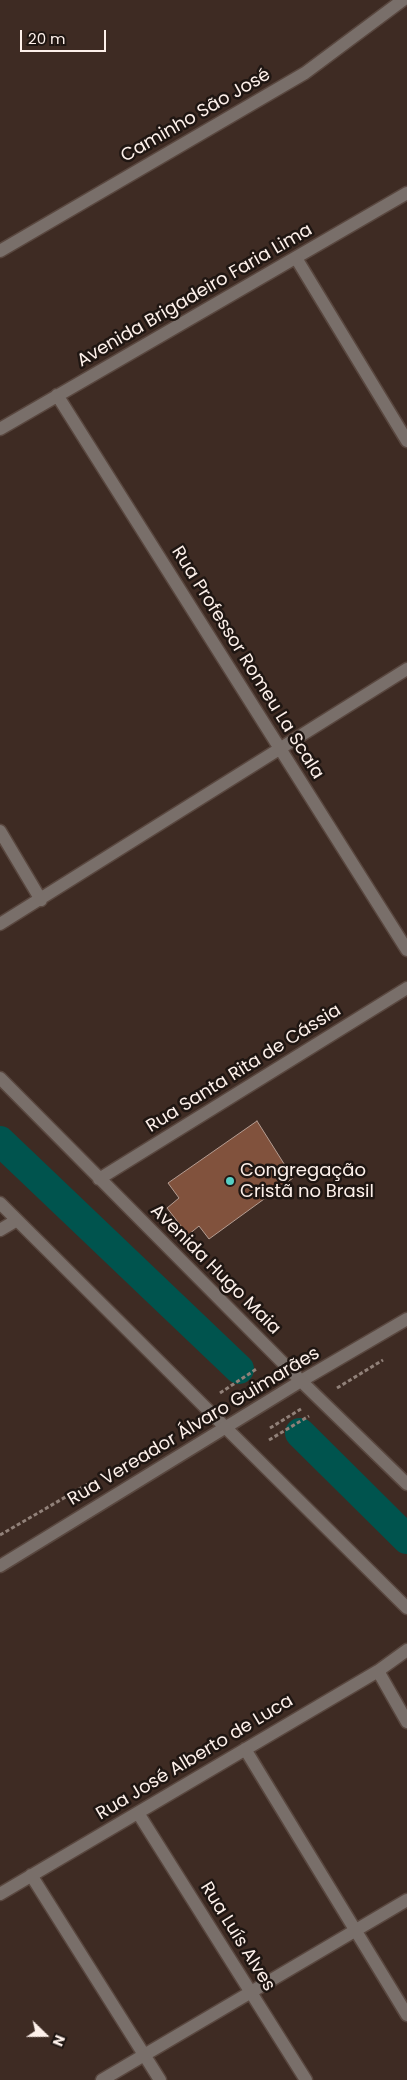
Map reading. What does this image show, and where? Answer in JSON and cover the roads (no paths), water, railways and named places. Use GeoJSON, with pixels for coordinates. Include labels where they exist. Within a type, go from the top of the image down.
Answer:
{"type":"FeatureCollection","features":[{"type":"Feature","properties":{"kind":"street","name":"Caminho São José"},"geometry":{"type":"LineString","coordinates":[[0,252],[304,73],[403,0]]}},
{"type":"Feature","properties":{"kind":"street","name":"Avenida Brigadeiro Faria Lima"},"geometry":{"type":"LineString","coordinates":[[0,429],[407,193]]}},
{"type":"Feature","properties":{"kind":"street"},"geometry":{"type":"LineString","coordinates":[[296,258],[407,441]]}},
{"type":"Feature","properties":{"kind":"street","name":"Rua Professor Romeu La Scala"},"geometry":{"type":"LineString","coordinates":[[57,395],[407,950]]}},
{"type":"Feature","properties":{"kind":"street"},"geometry":{"type":"LineString","coordinates":[[0,924],[281,750],[407,669]]}},
{"type":"Feature","properties":{"kind":"street"},"geometry":{"type":"LineString","coordinates":[[0,830],[41,900]]}},
{"type":"Feature","properties":{"kind":"street","name":"Rua Santa Rita de Cássia"},"geometry":{"type":"LineString","coordinates":[[99,1179],[407,988]]}},
{"type":"Feature","properties":{"kind":"street","name":"Avenida Hugo Maia"},"geometry":{"type":"LineString","coordinates":[[0,1078],[276,1357],[407,1484]]}},
{"type":"Feature","properties":{"kind":"street"},"geometry":{"type":"LineString","coordinates":[[0,1203],[407,1608]]}},
{"type":"Feature","properties":{"kind":"street"},"geometry":{"type":"LineString","coordinates":[[0,1230],[16,1220]]}},
{"type":"Feature","properties":{"kind":"street","name":"Rua Vereador Álvaro Guimarães"},"geometry":{"type":"LineString","coordinates":[[0,1566],[284,1391],[407,1319]]}},
{"type":"Feature","properties":{"kind":"street","name":"Rua José Alberto de Luca"},"geometry":{"type":"LineString","coordinates":[[0,1894],[378,1671],[407,1650]]}},
{"type":"Feature","properties":{"kind":"street"},"geometry":{"type":"LineString","coordinates":[[378,1671],[407,1722]]}},
{"type":"Feature","properties":{"kind":"street"},"geometry":{"type":"LineString","coordinates":[[245,1749],[407,2015]]}},
{"type":"Feature","properties":{"kind":"street","name":"Rua Luís Alves"},"geometry":{"type":"LineString","coordinates":[[138,1813],[306,2080]]}},
{"type":"Feature","properties":{"kind":"street"},"geometry":{"type":"LineString","coordinates":[[31,1875],[160,2080]]}},
{"type":"Feature","properties":{"kind":"street"},"geometry":{"type":"LineString","coordinates":[[102,2080],[407,1900]]}},
{"type":"Feature","properties":{"kind":"waterway"},"geometry":{"type":"LineString","coordinates":[[0,1141],[239,1369]]}},
{"type":"Feature","properties":{"kind":"waterway"},"geometry":{"type":"LineString","coordinates":[[300,1433],[407,1539]]}},
{"type":"Feature","properties":{"kind":"place","name":"Congregação Cristã no Brasil"},"geometry":{"type":"Point","coordinates":[230,1181]}}]}
